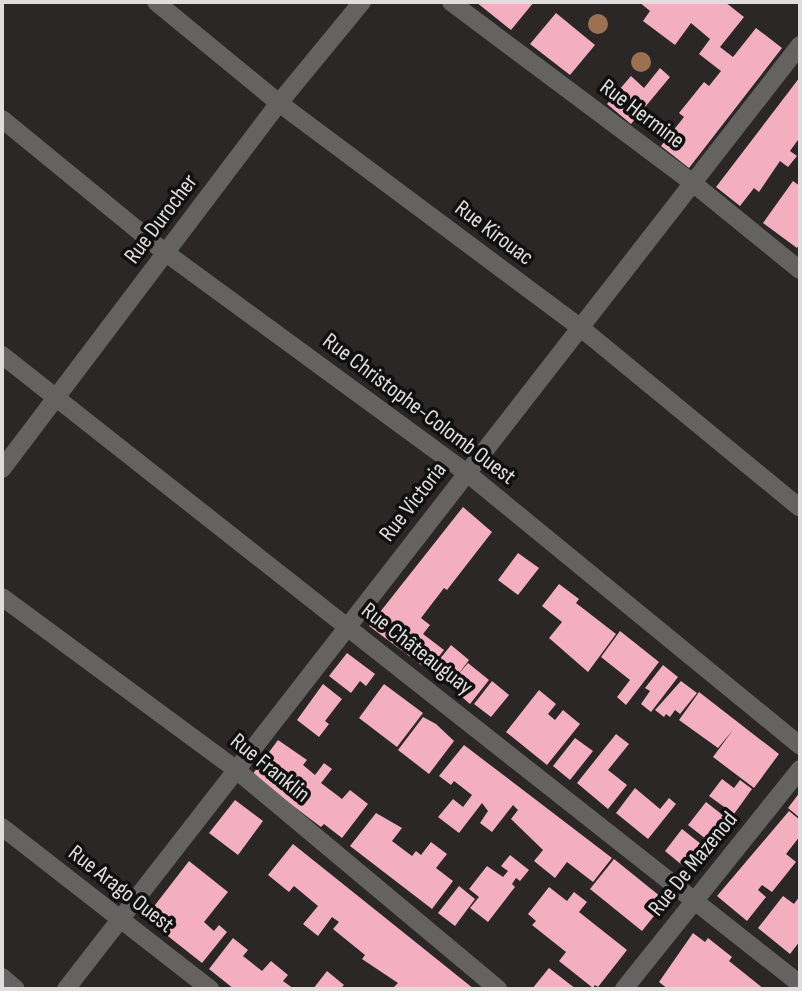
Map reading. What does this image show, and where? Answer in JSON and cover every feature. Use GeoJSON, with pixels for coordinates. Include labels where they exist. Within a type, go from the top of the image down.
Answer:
{"type":"FeatureCollection","features":[{"type":"Feature","properties":{"kind":"street","name":"Rue Kirouac"},"geometry":{"type":"LineString","coordinates":[[156,2],[279,103],[581,328],[800,508]]}},
{"type":"Feature","properties":{"kind":"street","name":"Rue Durocher"},"geometry":{"type":"LineString","coordinates":[[2,469],[279,103],[362,2]]}},
{"type":"Feature","properties":{"kind":"street","name":"Rue Hermine"},"geometry":{"type":"LineString","coordinates":[[451,2],[694,184],[800,270]]}},
{"type":"Feature","properties":{"kind":"street","name":"Rue Victoria"},"geometry":{"type":"LineString","coordinates":[[66,989],[800,45]]}},
{"type":"Feature","properties":{"kind":"street","name":"Rue Christophe-Colomb Ouest"},"geometry":{"type":"LineString","coordinates":[[2,120],[166,253],[467,473],[800,746]]}},
{"type":"Feature","properties":{"kind":"street","name":"Rue Châteauguay"},"geometry":{"type":"LineString","coordinates":[[2,355],[800,985]]}},
{"type":"Feature","properties":{"kind":"street","name":"Rue Franklin"},"geometry":{"type":"LineString","coordinates":[[2,597],[235,769],[498,989]]}},
{"type":"Feature","properties":{"kind":"street","name":"Rue De Mazenod"},"geometry":{"type":"LineString","coordinates":[[624,989],[800,769]]}},
{"type":"Feature","properties":{"kind":"street","name":"Rue Arago Ouest"},"geometry":{"type":"LineString","coordinates":[[2,827],[210,989]]}},
{"type":"Feature","properties":{"kind":"street"},"geometry":{"type":"LineString","coordinates":[[2,976],[16,989]]}},
{"type":"Feature","properties":{"kind":"building"},"geometry":{"type":"Polygon","coordinates":[[[476,2],[534,2],[511,30],[476,2]]]}},
{"type":"Feature","properties":{"kind":"building"},"geometry":{"type":"Polygon","coordinates":[[[639,2],[725,2],[744,17],[720,47],[733,57],[756,28],[782,48],[689,168],[661,146],[684,117],[679,113],[704,82],[709,86],[721,71],[699,54],[710,39],[691,23],[675,45],[643,21],[650,11],[639,2]]]}},
{"type":"Feature","properties":{"kind":"building"},"geometry":{"type":"Polygon","coordinates":[[[556,13],[595,45],[570,75],[530,44],[556,13]]]}},
{"type":"Feature","properties":{"kind":"building"},"geometry":{"type":"Polygon","coordinates":[[[660,68],[670,77],[631,124],[607,104],[631,76],[644,88],[660,68]]]}},
{"type":"Feature","properties":{"kind":"building"},"geometry":{"type":"Polygon","coordinates":[[[800,77],[800,137],[790,151],[797,156],[788,167],[780,161],[759,192],[754,188],[740,206],[716,187],[800,77]]]}},
{"type":"Feature","properties":{"kind":"building"},"geometry":{"type":"Polygon","coordinates":[[[793,181],[800,186],[800,243],[797,248],[763,223],[793,181]]]}},
{"type":"Feature","properties":{"kind":"building"},"geometry":{"type":"Polygon","coordinates":[[[463,507],[492,532],[447,590],[444,588],[421,618],[430,625],[423,634],[444,650],[428,670],[369,626],[463,507]]]}},
{"type":"Feature","properties":{"kind":"building"},"geometry":{"type":"Polygon","coordinates":[[[518,553],[539,568],[518,595],[498,580],[518,553]]]}},
{"type":"Feature","properties":{"kind":"building"},"geometry":{"type":"Polygon","coordinates":[[[559,584],[579,599],[576,603],[616,634],[588,672],[549,638],[562,622],[542,606],[559,584]]]}},
{"type":"Feature","properties":{"kind":"building"},"geometry":{"type":"Polygon","coordinates":[[[620,631],[659,662],[626,705],[617,697],[630,680],[601,657],[620,631]]]}},
{"type":"Feature","properties":{"kind":"building"},"geometry":{"type":"Polygon","coordinates":[[[451,645],[469,660],[457,676],[468,663],[489,680],[470,704],[431,670],[451,645]]]}},
{"type":"Feature","properties":{"kind":"building"},"geometry":{"type":"Polygon","coordinates":[[[347,653],[375,674],[366,686],[360,681],[351,693],[329,676],[347,653]]]}},
{"type":"Feature","properties":{"kind":"building"},"geometry":{"type":"Polygon","coordinates":[[[663,665],[678,677],[651,712],[641,704],[650,691],[645,688],[663,665]]]}},
{"type":"Feature","properties":{"kind":"building"},"geometry":{"type":"Polygon","coordinates":[[[492,681],[509,695],[491,717],[474,704],[492,681]]]}},
{"type":"Feature","properties":{"kind":"building"},"geometry":{"type":"Polygon","coordinates":[[[681,681],[697,693],[680,714],[675,710],[670,717],[666,714],[664,717],[655,710],[681,681]]]}},
{"type":"Feature","properties":{"kind":"building"},"geometry":{"type":"Polygon","coordinates":[[[323,684],[342,699],[325,721],[329,724],[319,737],[297,720],[323,684]]]}},
{"type":"Feature","properties":{"kind":"building"},"geometry":{"type":"Polygon","coordinates":[[[384,684],[423,713],[397,747],[359,718],[384,684]]]}},
{"type":"Feature","properties":{"kind":"building"},"geometry":{"type":"Polygon","coordinates":[[[539,690],[556,704],[548,714],[555,720],[563,710],[580,724],[547,765],[506,732],[539,690]]]}},
{"type":"Feature","properties":{"kind":"building"},"geometry":{"type":"Polygon","coordinates":[[[699,692],[779,754],[754,788],[713,757],[733,730],[718,748],[679,720],[699,692]]]}},
{"type":"Feature","properties":{"kind":"building"},"geometry":{"type":"Polygon","coordinates":[[[423,717],[436,724],[454,741],[429,774],[398,750],[423,717]]]}},
{"type":"Feature","properties":{"kind":"building"},"geometry":{"type":"Polygon","coordinates":[[[616,734],[629,744],[608,770],[627,785],[608,809],[577,783],[616,734]]]}},
{"type":"Feature","properties":{"kind":"building"},"geometry":{"type":"Polygon","coordinates":[[[575,738],[593,751],[570,780],[553,766],[575,738]]]}},
{"type":"Feature","properties":{"kind":"building"},"geometry":{"type":"Polygon","coordinates":[[[278,740],[307,760],[303,765],[315,775],[324,763],[332,769],[321,783],[342,799],[350,790],[368,804],[342,838],[324,824],[321,827],[252,775],[278,740]]]}},
{"type":"Feature","properties":{"kind":"building"},"geometry":{"type":"Polygon","coordinates":[[[464,745],[612,858],[593,882],[567,862],[555,878],[534,861],[543,850],[511,819],[518,810],[513,805],[492,832],[480,823],[488,811],[482,803],[459,833],[438,817],[453,799],[463,807],[472,795],[454,781],[451,785],[439,776],[464,745]]]}},
{"type":"Feature","properties":{"kind":"building"},"geometry":{"type":"Polygon","coordinates":[[[722,779],[734,788],[740,780],[752,789],[734,814],[709,796],[722,779]]]}},
{"type":"Feature","properties":{"kind":"building"},"geometry":{"type":"Polygon","coordinates":[[[635,788],[660,809],[669,798],[676,804],[648,839],[616,813],[635,788]]]}},
{"type":"Feature","properties":{"kind":"building"},"geometry":{"type":"Polygon","coordinates":[[[800,792],[800,818],[788,808],[800,792]]]}},
{"type":"Feature","properties":{"kind":"building"},"geometry":{"type":"Polygon","coordinates":[[[235,800],[263,821],[238,855],[209,833],[235,800]]]}},
{"type":"Feature","properties":{"kind":"building"},"geometry":{"type":"Polygon","coordinates":[[[706,802],[729,820],[711,843],[688,825],[706,802]]]}},
{"type":"Feature","properties":{"kind":"building"},"geometry":{"type":"Polygon","coordinates":[[[789,811],[800,820],[800,836],[786,854],[796,862],[772,892],[762,885],[758,890],[766,897],[747,921],[717,896],[789,811]]]}},
{"type":"Feature","properties":{"kind":"building"},"geometry":{"type":"Polygon","coordinates":[[[376,813],[402,828],[392,841],[412,856],[416,851],[421,855],[431,842],[447,854],[436,868],[453,881],[432,909],[350,846],[376,813]]]}},
{"type":"Feature","properties":{"kind":"building"},"geometry":{"type":"Polygon","coordinates":[[[682,829],[706,848],[688,870],[665,851],[682,829]]]}},
{"type":"Feature","properties":{"kind":"building"},"geometry":{"type":"Polygon","coordinates":[[[293,844],[474,989],[397,989],[394,987],[398,983],[362,959],[365,955],[333,929],[339,922],[332,917],[318,936],[303,924],[318,906],[294,886],[289,892],[268,875],[293,844]]]}},
{"type":"Feature","properties":{"kind":"building"},"geometry":{"type":"Polygon","coordinates":[[[510,855],[529,870],[520,881],[516,878],[512,884],[515,887],[488,922],[470,908],[479,897],[469,889],[487,866],[503,877],[508,871],[501,866],[510,855]]]}},
{"type":"Feature","properties":{"kind":"building"},"geometry":{"type":"Polygon","coordinates":[[[614,859],[666,901],[642,931],[590,889],[614,859]]]}},
{"type":"Feature","properties":{"kind":"building"},"geometry":{"type":"Polygon","coordinates":[[[189,861],[228,892],[204,922],[214,931],[219,925],[227,932],[202,963],[145,918],[189,861]]]}},
{"type":"Feature","properties":{"kind":"building"},"geometry":{"type":"Polygon","coordinates":[[[459,886],[475,899],[455,926],[438,913],[459,886]]]}},
{"type":"Feature","properties":{"kind":"building"},"geometry":{"type":"Polygon","coordinates":[[[549,887],[567,901],[574,892],[587,902],[579,912],[627,950],[598,987],[595,985],[593,988],[559,961],[566,952],[532,925],[536,921],[528,914],[549,887]]]}},
{"type":"Feature","properties":{"kind":"building"},"geometry":{"type":"Polygon","coordinates":[[[783,896],[794,904],[800,896],[800,941],[790,954],[758,928],[783,896]]]}},
{"type":"Feature","properties":{"kind":"building"},"geometry":{"type":"Polygon","coordinates":[[[693,933],[705,942],[708,938],[732,957],[729,961],[764,989],[668,989],[659,982],[693,933]]]}},
{"type":"Feature","properties":{"kind":"building"},"geometry":{"type":"Polygon","coordinates":[[[233,938],[248,950],[243,956],[262,971],[271,961],[288,975],[283,981],[294,989],[234,989],[209,969],[233,938]]]}},
{"type":"Feature","properties":{"kind":"building"},"geometry":{"type":"Polygon","coordinates":[[[549,968],[576,989],[532,989],[549,968]]]}},
{"type":"Feature","properties":{"kind":"building"},"geometry":{"type":"Polygon","coordinates":[[[327,971],[344,985],[340,989],[313,989],[327,971]]]}}]}
